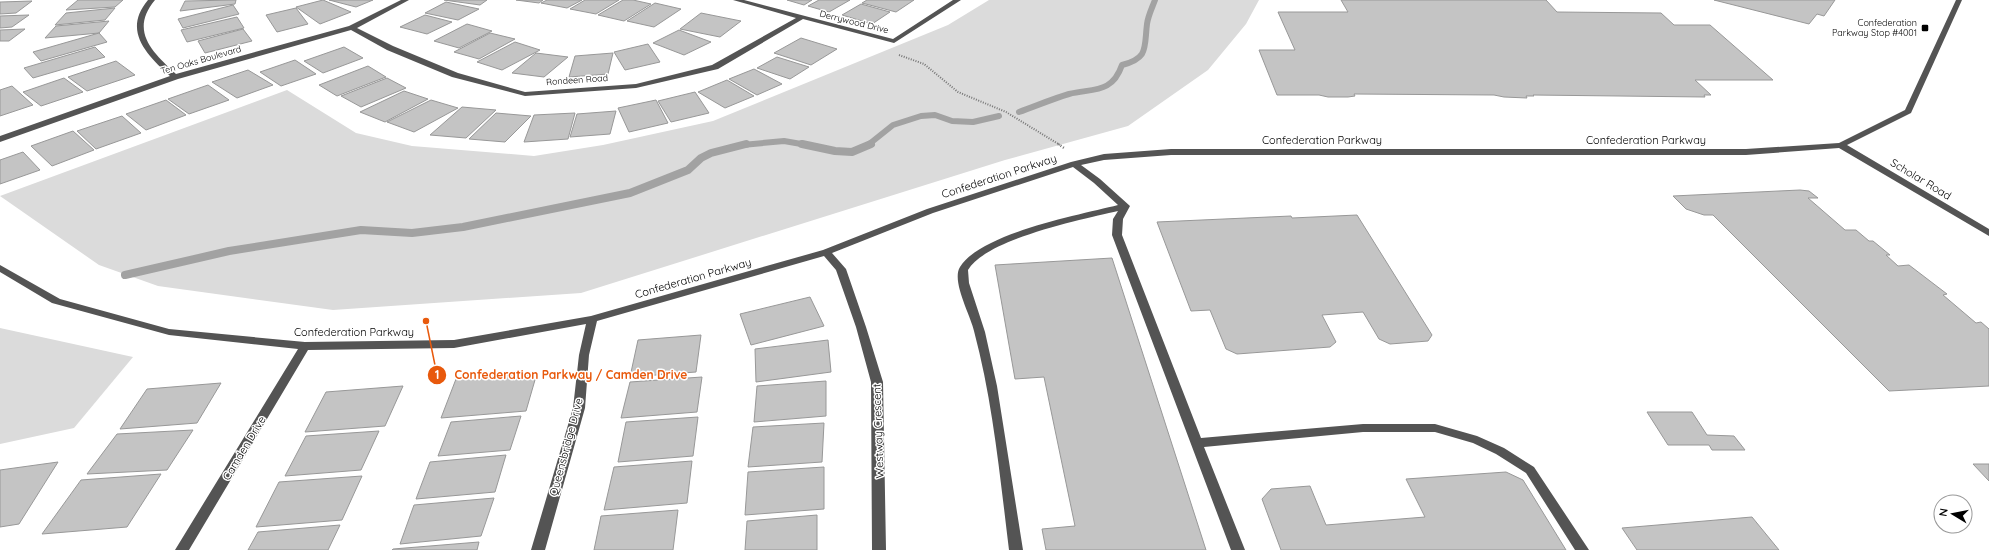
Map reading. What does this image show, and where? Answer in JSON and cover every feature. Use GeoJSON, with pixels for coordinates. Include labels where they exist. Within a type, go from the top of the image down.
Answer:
{"type":"FeatureCollection","features":[{"type":"Feature","properties":{"kind":"street"},"geometry":{"type":"LineString","coordinates":[[152,0],[148,4],[139,26],[145,48],[175,77]]}},
{"type":"Feature","properties":{"kind":"street","name":"Ten Oaks Boulevard"},"geometry":{"type":"LineString","coordinates":[[0,139],[175,77],[352,28],[406,0]]}},
{"type":"Feature","properties":{"kind":"street","name":"Derrywood Drive"},"geometry":{"type":"LineString","coordinates":[[736,0],[800,18],[894,41],[958,0]]}},
{"type":"Feature","properties":{"kind":"street","name":"Confederation Parkway"},"geometry":{"type":"LineString","coordinates":[[0,268],[56,301],[169,332],[305,346],[454,344],[592,319],[826,252],[930,211],[1074,164],[1104,157],[1171,152],[1746,152],[1840,145],[1908,111],[1959,0]]}},
{"type":"Feature","properties":{"kind":"street","name":"Rondeen Road"},"geometry":{"type":"LineString","coordinates":[[352,28],[390,48],[454,75],[525,94],[636,86],[715,67],[800,18]]}},
{"type":"Feature","properties":{"kind":"street","name":"Scholar Road"},"geometry":{"type":"LineString","coordinates":[[1840,145],[1989,233]]}},
{"type":"Feature","properties":{"kind":"street"},"geometry":{"type":"LineString","coordinates":[[1074,164],[1097,181],[1125,206]]}},
{"type":"Feature","properties":{"kind":"street"},"geometry":{"type":"LineString","coordinates":[[1125,206],[1118,219],[1117,235],[1238,550]]}},
{"type":"Feature","properties":{"kind":"street"},"geometry":{"type":"LineString","coordinates":[[1016,550],[989,370],[976,317],[962,279],[962,271],[974,258],[988,248],[1005,240],[1050,226],[1125,206]]}},
{"type":"Feature","properties":{"kind":"street","name":"Westway Crescent"},"geometry":{"type":"LineString","coordinates":[[826,252],[841,269],[862,327],[877,382],[879,550]]}},
{"type":"Feature","properties":{"kind":"street","name":"Queensbridge Drive"},"geometry":{"type":"LineString","coordinates":[[538,550],[579,408],[584,355],[592,319]]}},
{"type":"Feature","properties":{"kind":"street","name":"Camden Drive"},"geometry":{"type":"LineString","coordinates":[[182,550],[305,346]]}},
{"type":"Feature","properties":{"kind":"street"},"geometry":{"type":"LineString","coordinates":[[1197,443],[1363,428],[1435,428],[1477,440],[1500,451],[1530,470],[1582,550]]}},
{"type":"Feature","properties":{"kind":"path"},"geometry":{"type":"LineString","coordinates":[[894,41],[896,52],[900,56],[924,64],[958,92],[1006,112],[1064,148]]}},
{"type":"Feature","properties":{"kind":"shaded area"},"geometry":{"type":"Polygon","coordinates":[[[989,0],[1259,0],[1246,24],[1208,70],[1128,126],[1005,160],[581,293],[333,310],[158,286],[99,265],[0,196],[287,90],[356,133],[412,146],[534,156],[603,145],[713,121],[948,25],[989,0]]]}},
{"type":"Feature","properties":{"kind":"shaded area"},"geometry":{"type":"Polygon","coordinates":[[[0,328],[133,357],[74,428],[0,444],[0,328]]]}},
{"type":"Feature","properties":{"kind":"building"},"geometry":{"type":"Polygon","coordinates":[[[78,0],[123,0],[115,7],[66,10],[78,0]]]}},
{"type":"Feature","properties":{"kind":"building"},"geometry":{"type":"Polygon","coordinates":[[[236,0],[235,4],[180,11],[185,1],[236,0]]]}},
{"type":"Feature","properties":{"kind":"building"},"geometry":{"type":"Polygon","coordinates":[[[323,0],[351,12],[320,24],[296,7],[323,0]]]}},
{"type":"Feature","properties":{"kind":"building"},"geometry":{"type":"Polygon","coordinates":[[[329,0],[373,0],[356,7],[329,0]]]}},
{"type":"Feature","properties":{"kind":"building"},"geometry":{"type":"Polygon","coordinates":[[[444,0],[487,0],[480,5],[444,0]]]}},
{"type":"Feature","properties":{"kind":"building"},"geometry":{"type":"Polygon","coordinates":[[[516,0],[543,0],[539,3],[516,0]]]}},
{"type":"Feature","properties":{"kind":"building"},"geometry":{"type":"Polygon","coordinates":[[[547,0],[582,0],[567,8],[541,3],[547,0]]]}},
{"type":"Feature","properties":{"kind":"building"},"geometry":{"type":"Polygon","coordinates":[[[585,0],[619,0],[596,14],[570,9],[585,0]]]}},
{"type":"Feature","properties":{"kind":"building"},"geometry":{"type":"Polygon","coordinates":[[[623,0],[633,0],[651,4],[624,21],[598,15],[623,0]]]}},
{"type":"Feature","properties":{"kind":"building"},"geometry":{"type":"Polygon","coordinates":[[[787,0],[812,0],[804,5],[787,0]]]}},
{"type":"Feature","properties":{"kind":"building"},"geometry":{"type":"Polygon","coordinates":[[[819,0],[850,0],[829,12],[808,6],[819,0]]]}},
{"type":"Feature","properties":{"kind":"building"},"geometry":{"type":"Polygon","coordinates":[[[867,0],[914,0],[896,12],[862,3],[867,0]]]}},
{"type":"Feature","properties":{"kind":"building"},"geometry":{"type":"Polygon","coordinates":[[[1341,0],[1546,0],[1557,12],[1661,13],[1674,25],[1710,25],[1773,80],[1695,80],[1711,95],[1704,95],[1705,97],[1533,95],[1534,96],[1526,96],[1527,98],[1494,95],[1354,94],[1355,96],[1348,97],[1328,97],[1319,95],[1277,95],[1259,50],[1295,50],[1278,12],[1348,12],[1341,0]]]}},
{"type":"Feature","properties":{"kind":"building"},"geometry":{"type":"Polygon","coordinates":[[[1714,0],[1835,0],[1824,16],[1817,14],[1809,24],[1714,0]]]}},
{"type":"Feature","properties":{"kind":"building"},"geometry":{"type":"Polygon","coordinates":[[[32,1],[16,13],[0,14],[0,2],[32,1]]]}},
{"type":"Feature","properties":{"kind":"building"},"geometry":{"type":"Polygon","coordinates":[[[446,2],[479,9],[458,20],[425,13],[446,2]]]}},
{"type":"Feature","properties":{"kind":"building"},"geometry":{"type":"Polygon","coordinates":[[[655,3],[681,9],[654,27],[627,21],[655,3]]]}},
{"type":"Feature","properties":{"kind":"building"},"geometry":{"type":"Polygon","coordinates":[[[861,4],[890,12],[872,24],[842,15],[861,4]]]}},
{"type":"Feature","properties":{"kind":"building"},"geometry":{"type":"Polygon","coordinates":[[[233,5],[239,14],[183,28],[178,19],[233,5]]]}},
{"type":"Feature","properties":{"kind":"building"},"geometry":{"type":"Polygon","coordinates":[[[115,8],[105,20],[55,25],[66,13],[115,8]]]}},
{"type":"Feature","properties":{"kind":"building"},"geometry":{"type":"Polygon","coordinates":[[[296,8],[308,24],[277,32],[266,15],[296,8]]]}},
{"type":"Feature","properties":{"kind":"building"},"geometry":{"type":"Polygon","coordinates":[[[701,13],[741,21],[720,37],[680,29],[701,13]]]}},
{"type":"Feature","properties":{"kind":"building"},"geometry":{"type":"Polygon","coordinates":[[[29,15],[12,27],[0,28],[0,16],[29,15]]]}},
{"type":"Feature","properties":{"kind":"building"},"geometry":{"type":"Polygon","coordinates":[[[425,15],[452,22],[427,34],[400,27],[425,15]]]}},
{"type":"Feature","properties":{"kind":"building"},"geometry":{"type":"Polygon","coordinates":[[[237,17],[244,28],[187,42],[181,30],[237,17]]]}},
{"type":"Feature","properties":{"kind":"building"},"geometry":{"type":"Polygon","coordinates":[[[109,21],[99,33],[45,38],[56,26],[109,21]]]}},
{"type":"Feature","properties":{"kind":"building"},"geometry":{"type":"Polygon","coordinates":[[[467,24],[492,31],[459,48],[434,41],[467,24]]]}},
{"type":"Feature","properties":{"kind":"building"},"geometry":{"type":"Polygon","coordinates":[[[25,29],[9,41],[0,41],[0,30],[25,29]]]}},
{"type":"Feature","properties":{"kind":"building"},"geometry":{"type":"Polygon","coordinates":[[[243,29],[252,41],[205,53],[198,41],[243,29]]]}},
{"type":"Feature","properties":{"kind":"building"},"geometry":{"type":"Polygon","coordinates":[[[679,30],[711,42],[684,55],[653,43],[679,30]]]}},
{"type":"Feature","properties":{"kind":"building"},"geometry":{"type":"Polygon","coordinates":[[[99,33],[107,42],[41,61],[33,52],[99,33]]]}},
{"type":"Feature","properties":{"kind":"building"},"geometry":{"type":"Polygon","coordinates":[[[490,33],[515,39],[479,59],[454,52],[490,33]]]}},
{"type":"Feature","properties":{"kind":"building"},"geometry":{"type":"Polygon","coordinates":[[[801,38],[837,49],[811,65],[774,53],[801,38]]]}},
{"type":"Feature","properties":{"kind":"building"},"geometry":{"type":"Polygon","coordinates":[[[515,42],[540,50],[502,70],[477,62],[515,42]]]}},
{"type":"Feature","properties":{"kind":"building"},"geometry":{"type":"Polygon","coordinates":[[[648,44],[660,62],[625,70],[614,52],[648,44]]]}},
{"type":"Feature","properties":{"kind":"building"},"geometry":{"type":"Polygon","coordinates":[[[95,47],[105,57],[33,78],[24,68],[95,47]]]}},
{"type":"Feature","properties":{"kind":"building"},"geometry":{"type":"Polygon","coordinates":[[[344,47],[363,58],[323,73],[304,61],[344,47]]]}},
{"type":"Feature","properties":{"kind":"building"},"geometry":{"type":"Polygon","coordinates":[[[536,53],[568,57],[544,77],[512,73],[536,53]]]}},
{"type":"Feature","properties":{"kind":"building"},"geometry":{"type":"Polygon","coordinates":[[[613,53],[608,74],[569,77],[575,56],[613,53]]]}},
{"type":"Feature","properties":{"kind":"building"},"geometry":{"type":"Polygon","coordinates":[[[777,57],[809,67],[790,79],[757,68],[777,57]]]}},
{"type":"Feature","properties":{"kind":"building"},"geometry":{"type":"Polygon","coordinates":[[[295,60],[316,74],[281,86],[260,72],[295,60]]]}},
{"type":"Feature","properties":{"kind":"building"},"geometry":{"type":"Polygon","coordinates":[[[116,61],[135,75],[87,91],[68,77],[116,61]]]}},
{"type":"Feature","properties":{"kind":"building"},"geometry":{"type":"Polygon","coordinates":[[[368,66],[386,77],[337,96],[319,85],[368,66]]]}},
{"type":"Feature","properties":{"kind":"building"},"geometry":{"type":"Polygon","coordinates":[[[754,69],[782,84],[757,95],[729,79],[754,69]]]}},
{"type":"Feature","properties":{"kind":"building"},"geometry":{"type":"Polygon","coordinates":[[[248,70],[273,85],[237,98],[212,82],[248,70]]]}},
{"type":"Feature","properties":{"kind":"building"},"geometry":{"type":"Polygon","coordinates":[[[64,78],[83,92],[41,106],[23,92],[64,78]]]}},
{"type":"Feature","properties":{"kind":"building"},"geometry":{"type":"Polygon","coordinates":[[[387,78],[406,88],[361,107],[341,96],[387,78]]]}},
{"type":"Feature","properties":{"kind":"building"},"geometry":{"type":"Polygon","coordinates":[[[727,80],[754,96],[725,108],[698,92],[727,80]]]}},
{"type":"Feature","properties":{"kind":"building"},"geometry":{"type":"Polygon","coordinates":[[[208,85],[229,100],[189,114],[168,99],[208,85]]]}},
{"type":"Feature","properties":{"kind":"building"},"geometry":{"type":"Polygon","coordinates":[[[12,86],[33,105],[0,116],[0,90],[12,86]]]}},
{"type":"Feature","properties":{"kind":"building"},"geometry":{"type":"Polygon","coordinates":[[[404,91],[428,99],[385,122],[360,112],[404,91]]]}},
{"type":"Feature","properties":{"kind":"building"},"geometry":{"type":"Polygon","coordinates":[[[695,92],[709,113],[671,122],[658,101],[695,92]]]}},
{"type":"Feature","properties":{"kind":"building"},"geometry":{"type":"Polygon","coordinates":[[[166,100],[186,115],[146,130],[126,114],[166,100]]]}},
{"type":"Feature","properties":{"kind":"building"},"geometry":{"type":"Polygon","coordinates":[[[431,100],[458,108],[414,132],[387,122],[431,100]]]}},
{"type":"Feature","properties":{"kind":"building"},"geometry":{"type":"Polygon","coordinates":[[[656,100],[668,123],[629,132],[618,108],[656,100]]]}},
{"type":"Feature","properties":{"kind":"building"},"geometry":{"type":"Polygon","coordinates":[[[462,107],[496,110],[466,138],[430,135],[462,107]]]}},
{"type":"Feature","properties":{"kind":"building"},"geometry":{"type":"Polygon","coordinates":[[[616,111],[610,134],[570,137],[577,114],[616,111]]]}},
{"type":"Feature","properties":{"kind":"building"},"geometry":{"type":"Polygon","coordinates":[[[496,113],[531,116],[505,142],[469,139],[496,113]]]}},
{"type":"Feature","properties":{"kind":"building"},"geometry":{"type":"Polygon","coordinates":[[[575,113],[568,139],[524,142],[534,115],[575,113]]]}},
{"type":"Feature","properties":{"kind":"building"},"geometry":{"type":"Polygon","coordinates":[[[122,116],[141,133],[96,149],[77,131],[122,116]]]}},
{"type":"Feature","properties":{"kind":"building"},"geometry":{"type":"Polygon","coordinates":[[[73,131],[94,150],[52,166],[31,146],[73,131]]]}},
{"type":"Feature","properties":{"kind":"building"},"geometry":{"type":"Polygon","coordinates":[[[23,152],[40,170],[0,184],[0,160],[23,152]]]}},
{"type":"Feature","properties":{"kind":"building"},"geometry":{"type":"Polygon","coordinates":[[[1800,190],[1809,191],[1818,198],[1808,198],[1845,230],[1856,230],[1869,241],[1873,241],[1890,255],[1886,255],[1898,266],[1909,265],[1947,294],[1943,295],[1976,323],[1981,322],[1989,329],[1989,386],[1889,391],[1713,215],[1704,215],[1686,209],[1673,196],[1800,190]]]}},
{"type":"Feature","properties":{"kind":"building"},"geometry":{"type":"Polygon","coordinates":[[[1357,215],[1432,335],[1428,341],[1390,344],[1379,339],[1363,312],[1322,315],[1336,342],[1330,347],[1237,354],[1226,349],[1210,310],[1191,311],[1157,222],[1291,216],[1292,218],[1357,215]]]}},
{"type":"Feature","properties":{"kind":"building"},"geometry":{"type":"Polygon","coordinates":[[[1112,258],[1206,550],[1046,550],[1042,529],[1075,526],[1044,377],[1015,379],[995,265],[1112,258]]]}},
{"type":"Feature","properties":{"kind":"building"},"geometry":{"type":"Polygon","coordinates":[[[810,297],[824,326],[751,345],[740,314],[810,297]]]}},
{"type":"Feature","properties":{"kind":"building"},"geometry":{"type":"Polygon","coordinates":[[[701,335],[696,372],[630,377],[638,340],[701,335]]]}},
{"type":"Feature","properties":{"kind":"building"},"geometry":{"type":"Polygon","coordinates":[[[828,340],[831,372],[756,382],[755,349],[828,340]]]}},
{"type":"Feature","properties":{"kind":"building"},"geometry":{"type":"Polygon","coordinates":[[[537,373],[526,411],[441,418],[456,379],[537,373]]]}},
{"type":"Feature","properties":{"kind":"building"},"geometry":{"type":"Polygon","coordinates":[[[702,377],[697,412],[621,418],[630,382],[702,377]]]}},
{"type":"Feature","properties":{"kind":"building"},"geometry":{"type":"Polygon","coordinates":[[[826,381],[826,416],[754,422],[757,386],[826,381]]]}},
{"type":"Feature","properties":{"kind":"building"},"geometry":{"type":"Polygon","coordinates":[[[221,383],[197,423],[120,429],[147,389],[221,383]]]}},
{"type":"Feature","properties":{"kind":"building"},"geometry":{"type":"Polygon","coordinates":[[[403,386],[385,426],[305,432],[326,392],[403,386]]]}},
{"type":"Feature","properties":{"kind":"building"},"geometry":{"type":"Polygon","coordinates":[[[1647,412],[1692,412],[1707,435],[1734,436],[1745,450],[1712,450],[1709,445],[1668,445],[1647,412]]]}},
{"type":"Feature","properties":{"kind":"building"},"geometry":{"type":"Polygon","coordinates":[[[521,416],[510,450],[438,456],[451,422],[521,416]]]}},
{"type":"Feature","properties":{"kind":"building"},"geometry":{"type":"Polygon","coordinates":[[[698,417],[693,456],[618,462],[626,422],[698,417]]]}},
{"type":"Feature","properties":{"kind":"building"},"geometry":{"type":"Polygon","coordinates":[[[824,423],[822,462],[748,467],[753,427],[824,423]]]}},
{"type":"Feature","properties":{"kind":"building"},"geometry":{"type":"Polygon","coordinates":[[[193,430],[167,470],[87,474],[117,434],[193,430]]]}},
{"type":"Feature","properties":{"kind":"building"},"geometry":{"type":"Polygon","coordinates":[[[379,431],[361,470],[285,476],[306,436],[379,431]]]}},
{"type":"Feature","properties":{"kind":"building"},"geometry":{"type":"Polygon","coordinates":[[[506,455],[495,492],[416,499],[430,462],[506,455]]]}},
{"type":"Feature","properties":{"kind":"building"},"geometry":{"type":"Polygon","coordinates":[[[692,461],[687,503],[604,510],[614,467],[692,461]]]}},
{"type":"Feature","properties":{"kind":"building"},"geometry":{"type":"Polygon","coordinates":[[[58,462],[19,524],[0,527],[0,470],[58,462]]]}},
{"type":"Feature","properties":{"kind":"building"},"geometry":{"type":"Polygon","coordinates":[[[1973,464],[1989,464],[1989,481],[1973,464]]]}},
{"type":"Feature","properties":{"kind":"building"},"geometry":{"type":"Polygon","coordinates":[[[824,467],[824,509],[745,515],[748,472],[824,467]]]}},
{"type":"Feature","properties":{"kind":"building"},"geometry":{"type":"Polygon","coordinates":[[[1506,472],[1523,480],[1566,550],[1281,550],[1262,499],[1271,489],[1310,486],[1326,525],[1425,517],[1406,479],[1506,472]]]}},
{"type":"Feature","properties":{"kind":"building"},"geometry":{"type":"Polygon","coordinates":[[[161,474],[127,527],[42,534],[81,480],[161,474]]]}},
{"type":"Feature","properties":{"kind":"building"},"geometry":{"type":"Polygon","coordinates":[[[362,476],[342,520],[256,527],[279,482],[362,476]]]}},
{"type":"Feature","properties":{"kind":"building"},"geometry":{"type":"Polygon","coordinates":[[[494,498],[481,536],[400,544],[414,505],[494,498]]]}},
{"type":"Feature","properties":{"kind":"building"},"geometry":{"type":"Polygon","coordinates":[[[678,510],[673,550],[594,550],[601,516],[678,510]]]}},
{"type":"Feature","properties":{"kind":"building"},"geometry":{"type":"Polygon","coordinates":[[[817,515],[817,550],[745,550],[747,521],[817,515]]]}},
{"type":"Feature","properties":{"kind":"building"},"geometry":{"type":"Polygon","coordinates":[[[1752,517],[1779,550],[1637,550],[1622,528],[1752,517]]]}},
{"type":"Feature","properties":{"kind":"building"},"geometry":{"type":"Polygon","coordinates":[[[340,525],[328,550],[248,550],[258,532],[340,525]]]}},
{"type":"Feature","properties":{"kind":"building"},"geometry":{"type":"Polygon","coordinates":[[[479,542],[477,550],[392,550],[393,549],[479,542]]]}},
{"type":"Feature","properties":{"kind":"waterway"},"geometry":{"type":"LineString","coordinates":[[1019,112],[1069,94],[1101,88],[1113,81],[1122,65],[1137,59],[1144,51],[1149,15],[1155,0]]}},
{"type":"Feature","properties":{"kind":"waterway"},"geometry":{"type":"LineString","coordinates":[[868,145],[893,125],[921,116],[935,115],[952,121],[973,122],[999,116]]}},
{"type":"Feature","properties":{"kind":"waterway"},"geometry":{"type":"LineString","coordinates":[[742,145],[784,141],[805,145]]}},
{"type":"Feature","properties":{"kind":"waterway"},"geometry":{"type":"LineString","coordinates":[[805,145],[835,151],[852,152],[871,144]]}},
{"type":"Feature","properties":{"kind":"waterway"},"geometry":{"type":"LineString","coordinates":[[125,275],[229,251],[361,230],[412,233],[463,227],[630,193],[688,170],[701,158],[711,153],[742,145]]}},
{"type":"Feature","properties":{"kind":"place","name":"Confederation Parkway Stop #4001"},"geometry":{"type":"Point","coordinates":[1925,28]}},
{"type":"Feature","properties":{"kind":"place","name":"Confederation Parkway / Camden Drive"},"geometry":{"type":"Point","coordinates":[426,321]}}]}
